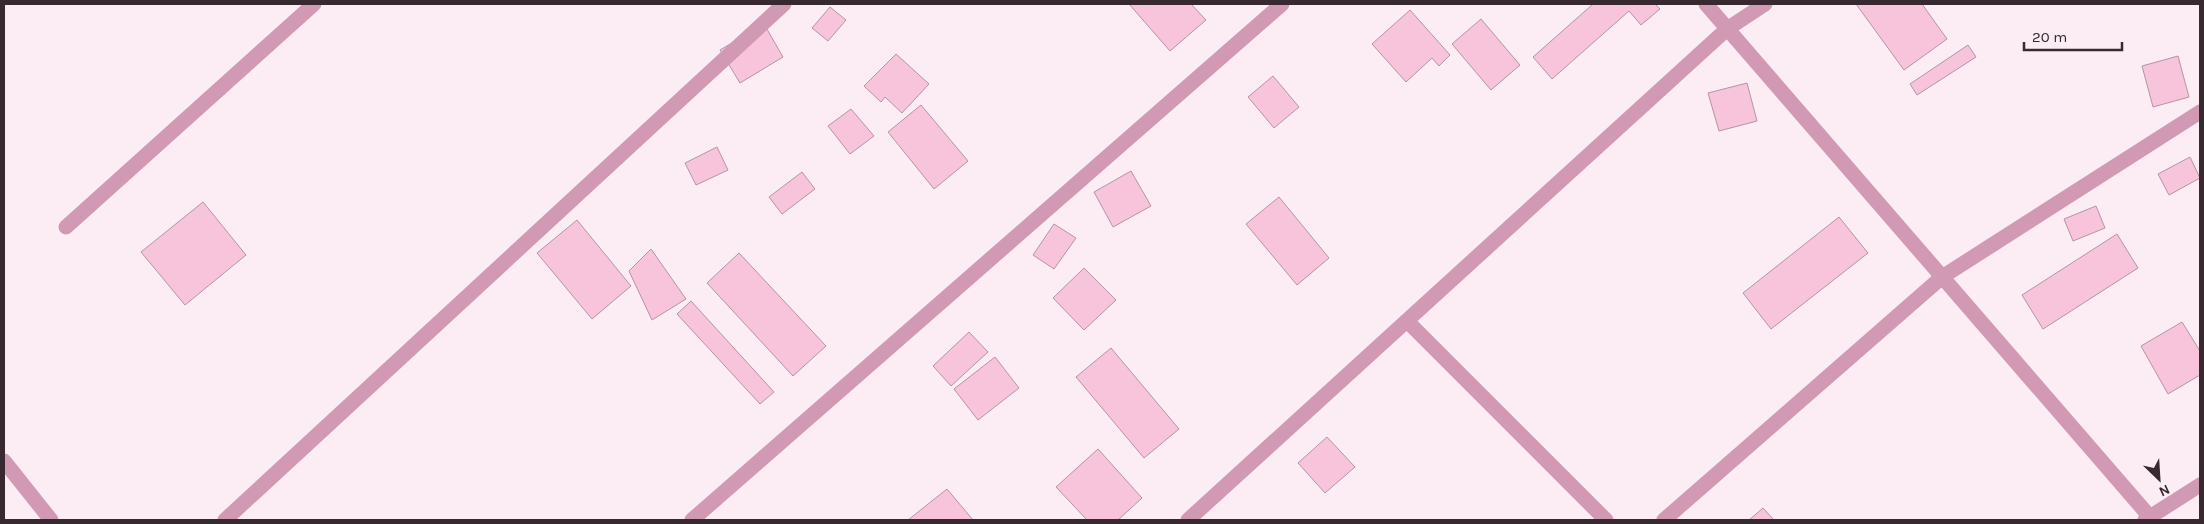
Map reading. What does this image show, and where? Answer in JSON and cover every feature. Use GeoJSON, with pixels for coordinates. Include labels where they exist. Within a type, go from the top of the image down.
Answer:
{"type":"FeatureCollection","features":[{"type":"Feature","properties":{"kind":"street"},"geometry":{"type":"LineString","coordinates":[[66,227],[314,4]]}},
{"type":"Feature","properties":{"kind":"street"},"geometry":{"type":"LineString","coordinates":[[225,520],[784,4]]}},
{"type":"Feature","properties":{"kind":"street"},"geometry":{"type":"LineString","coordinates":[[692,520],[1282,4]]}},
{"type":"Feature","properties":{"kind":"street"},"geometry":{"type":"LineString","coordinates":[[1706,4],[1942,277],[2147,519],[2200,485]]}},
{"type":"Feature","properties":{"kind":"street"},"geometry":{"type":"LineString","coordinates":[[1188,520],[1727,29],[1765,4]]}},
{"type":"Feature","properties":{"kind":"street"},"geometry":{"type":"LineString","coordinates":[[1664,520],[1942,277],[2200,112]]}},
{"type":"Feature","properties":{"kind":"street"},"geometry":{"type":"LineString","coordinates":[[1407,320],[1606,520]]}},
{"type":"Feature","properties":{"kind":"street"},"geometry":{"type":"LineString","coordinates":[[4,461],[51,520]]}},
{"type":"Feature","properties":{"kind":"building"},"geometry":{"type":"Polygon","coordinates":[[[1129,4],[1191,4],[1206,20],[1170,51],[1129,4]]]}},
{"type":"Feature","properties":{"kind":"building"},"geometry":{"type":"Polygon","coordinates":[[[1593,4],[1655,4],[1660,9],[1641,25],[1629,11],[1552,79],[1533,57],[1593,4]]]}},
{"type":"Feature","properties":{"kind":"building"},"geometry":{"type":"Polygon","coordinates":[[[1856,4],[1922,4],[1947,39],[1904,70],[1856,4]]]}},
{"type":"Feature","properties":{"kind":"building"},"geometry":{"type":"Polygon","coordinates":[[[830,7],[846,20],[828,41],[812,28],[830,7]]]}},
{"type":"Feature","properties":{"kind":"building"},"geometry":{"type":"Polygon","coordinates":[[[1410,10],[1450,55],[1439,66],[1432,58],[1406,82],[1372,44],[1410,10]]]}},
{"type":"Feature","properties":{"kind":"building"},"geometry":{"type":"Polygon","coordinates":[[[1481,19],[1520,65],[1491,90],[1452,44],[1481,19]]]}},
{"type":"Feature","properties":{"kind":"building"},"geometry":{"type":"Polygon","coordinates":[[[764,24],[783,57],[740,83],[720,50],[764,24]]]}},
{"type":"Feature","properties":{"kind":"building"},"geometry":{"type":"Polygon","coordinates":[[[1968,45],[1976,57],[1917,95],[1910,84],[1968,45]]]}},
{"type":"Feature","properties":{"kind":"building"},"geometry":{"type":"Polygon","coordinates":[[[896,54],[929,84],[902,113],[885,97],[881,102],[864,86],[896,54]]]}},
{"type":"Feature","properties":{"kind":"building"},"geometry":{"type":"Polygon","coordinates":[[[2178,56],[2189,97],[2153,107],[2142,66],[2178,56]]]}},
{"type":"Feature","properties":{"kind":"building"},"geometry":{"type":"Polygon","coordinates":[[[1273,76],[1299,107],[1274,128],[1248,97],[1273,76]]]}},
{"type":"Feature","properties":{"kind":"building"},"geometry":{"type":"Polygon","coordinates":[[[1747,83],[1757,121],[1719,131],[1708,93],[1747,83]]]}},
{"type":"Feature","properties":{"kind":"building"},"geometry":{"type":"Polygon","coordinates":[[[921,105],[968,161],[934,189],[888,132],[921,105]]]}},
{"type":"Feature","properties":{"kind":"building"},"geometry":{"type":"Polygon","coordinates":[[[851,109],[874,136],[850,154],[828,126],[851,109]]]}},
{"type":"Feature","properties":{"kind":"building"},"geometry":{"type":"Polygon","coordinates":[[[717,147],[728,170],[696,185],[685,163],[717,147]]]}},
{"type":"Feature","properties":{"kind":"building"},"geometry":{"type":"Polygon","coordinates":[[[2190,157],[2200,178],[2169,195],[2158,174],[2190,157]]]}},
{"type":"Feature","properties":{"kind":"building"},"geometry":{"type":"Polygon","coordinates":[[[1131,171],[1151,206],[1113,227],[1094,192],[1131,171]]]}},
{"type":"Feature","properties":{"kind":"building"},"geometry":{"type":"Polygon","coordinates":[[[802,172],[815,189],[782,214],[769,197],[802,172]]]}},
{"type":"Feature","properties":{"kind":"building"},"geometry":{"type":"Polygon","coordinates":[[[1279,197],[1329,258],[1297,285],[1246,224],[1279,197]]]}},
{"type":"Feature","properties":{"kind":"building"},"geometry":{"type":"Polygon","coordinates":[[[203,202],[246,255],[185,305],[141,252],[203,202]]]}},
{"type":"Feature","properties":{"kind":"building"},"geometry":{"type":"Polygon","coordinates":[[[2096,206],[2105,228],[2073,241],[2064,219],[2096,206]]]}},
{"type":"Feature","properties":{"kind":"building"},"geometry":{"type":"Polygon","coordinates":[[[1839,217],[1868,253],[1771,329],[1743,293],[1839,217]]]}},
{"type":"Feature","properties":{"kind":"building"},"geometry":{"type":"Polygon","coordinates":[[[577,220],[631,286],[592,319],[537,253],[577,220]]]}},
{"type":"Feature","properties":{"kind":"building"},"geometry":{"type":"Polygon","coordinates":[[[1054,224],[1076,238],[1054,269],[1033,255],[1054,224]]]}},
{"type":"Feature","properties":{"kind":"building"},"geometry":{"type":"Polygon","coordinates":[[[2117,234],[2138,268],[2043,329],[2022,295],[2117,234]]]}},
{"type":"Feature","properties":{"kind":"building"},"geometry":{"type":"Polygon","coordinates":[[[651,249],[686,299],[652,320],[629,271],[651,249]]]}},
{"type":"Feature","properties":{"kind":"building"},"geometry":{"type":"Polygon","coordinates":[[[739,253],[826,346],[793,376],[707,283],[739,253]]]}},
{"type":"Feature","properties":{"kind":"building"},"geometry":{"type":"Polygon","coordinates":[[[1084,268],[1116,300],[1084,330],[1053,298],[1084,268]]]}},
{"type":"Feature","properties":{"kind":"building"},"geometry":{"type":"Polygon","coordinates":[[[691,301],[774,392],[760,404],[677,314],[691,301]]]}},
{"type":"Feature","properties":{"kind":"building"},"geometry":{"type":"Polygon","coordinates":[[[2182,322],[2200,351],[2200,375],[2168,394],[2141,346],[2182,322]]]}},
{"type":"Feature","properties":{"kind":"building"},"geometry":{"type":"Polygon","coordinates":[[[969,332],[988,352],[951,386],[933,366],[969,332]]]}},
{"type":"Feature","properties":{"kind":"building"},"geometry":{"type":"Polygon","coordinates":[[[1111,348],[1179,429],[1144,458],[1076,377],[1111,348]]]}},
{"type":"Feature","properties":{"kind":"building"},"geometry":{"type":"Polygon","coordinates":[[[995,357],[1019,388],[978,420],[954,389],[995,357]]]}},
{"type":"Feature","properties":{"kind":"building"},"geometry":{"type":"Polygon","coordinates":[[[1327,437],[1355,467],[1325,493],[1298,463],[1327,437]]]}},
{"type":"Feature","properties":{"kind":"building"},"geometry":{"type":"Polygon","coordinates":[[[1098,449],[1142,498],[1118,520],[1087,520],[1056,487],[1098,449]]]}},
{"type":"Feature","properties":{"kind":"building"},"geometry":{"type":"Polygon","coordinates":[[[947,489],[973,520],[908,520],[947,489]]]}},
{"type":"Feature","properties":{"kind":"building"},"geometry":{"type":"Polygon","coordinates":[[[1763,508],[1774,520],[1749,520],[1763,508]]]}}]}
